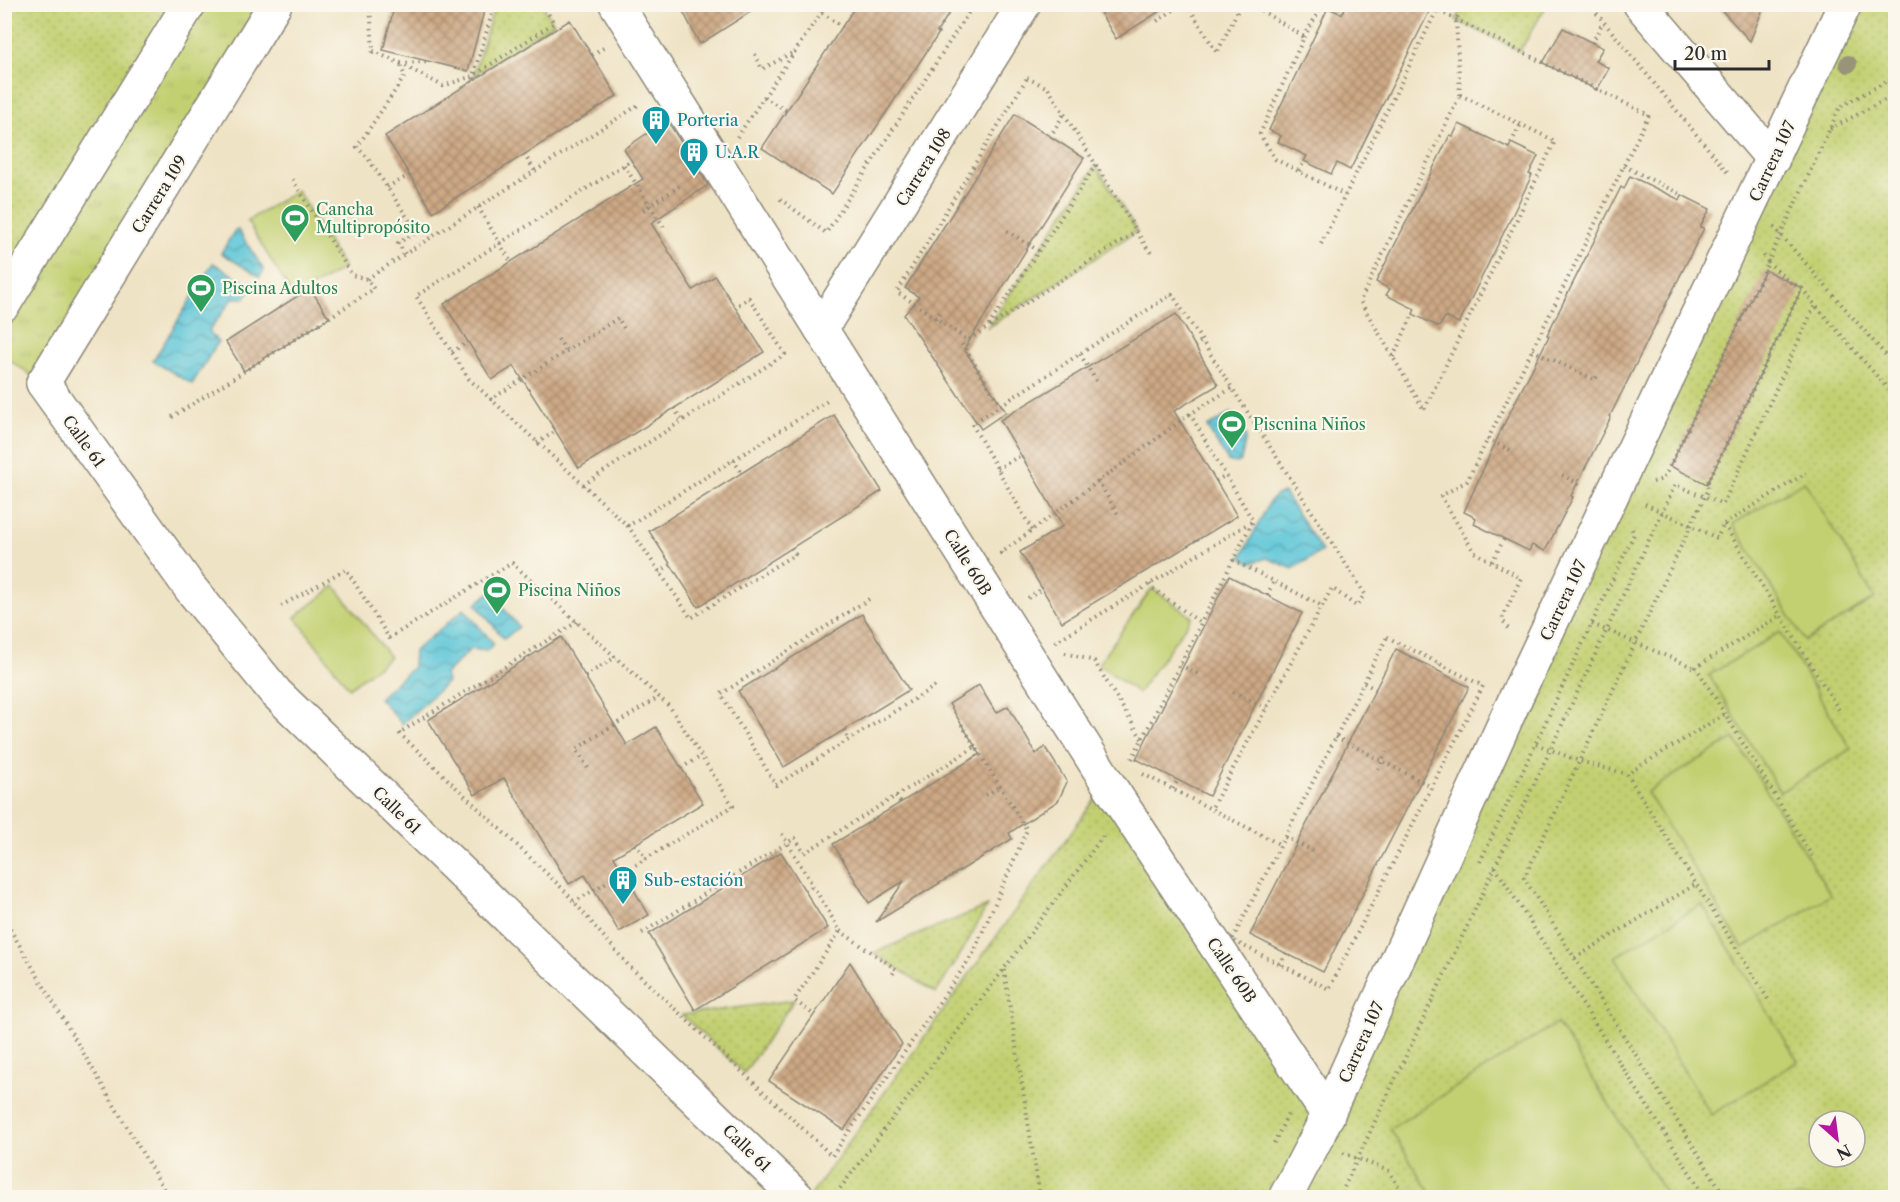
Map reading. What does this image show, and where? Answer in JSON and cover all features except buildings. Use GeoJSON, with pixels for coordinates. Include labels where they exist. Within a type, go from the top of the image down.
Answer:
{"type":"FeatureCollection","features":[{"type":"Feature","properties":{"kind":"street"},"geometry":{"type":"LineString","coordinates":[[4,304],[189,4]]}},
{"type":"Feature","properties":{"kind":"street","name":"Carrera 109"},"geometry":{"type":"LineString","coordinates":[[43,383],[275,4]]}},
{"type":"Feature","properties":{"kind":"street","name":"Calle 60B"},"geometry":{"type":"LineString","coordinates":[[616,4],[1107,782],[1328,1114]]}},
{"type":"Feature","properties":{"kind":"street","name":"Carrera 108"},"geometry":{"type":"LineString","coordinates":[[821,330],[1024,4]]}},
{"type":"Feature","properties":{"kind":"street"},"geometry":{"type":"LineString","coordinates":[[1640,4],[1773,159]]}},
{"type":"Feature","properties":{"kind":"street","name":"Carrera 107"},"geometry":{"type":"LineString","coordinates":[[1285,1197],[1328,1114],[1517,695],[1845,4]]}},
{"type":"Feature","properties":{"kind":"street","name":"Calle 61"},"geometry":{"type":"LineString","coordinates":[[43,383],[191,589],[276,693],[798,1197]]}},
{"type":"Feature","properties":{"kind":"path"},"geometry":{"type":"LineString","coordinates":[[370,4],[372,53],[399,63],[444,86],[473,78],[554,23],[542,4]]}},
{"type":"Feature","properties":{"kind":"path"},"geometry":{"type":"LineString","coordinates":[[473,78],[495,4]]}},
{"type":"Feature","properties":{"kind":"path"},"geometry":{"type":"LineString","coordinates":[[732,145],[827,4]]}},
{"type":"Feature","properties":{"kind":"path"},"geometry":{"type":"LineString","coordinates":[[779,199],[826,233],[974,4]]}},
{"type":"Feature","properties":{"kind":"path"},"geometry":{"type":"LineString","coordinates":[[1156,21],[1185,4],[1217,53],[1241,4]]}},
{"type":"Feature","properties":{"kind":"path"},"geometry":{"type":"LineString","coordinates":[[1251,4],[1304,37]]}},
{"type":"Feature","properties":{"kind":"path"},"geometry":{"type":"LineString","coordinates":[[1323,4],[1304,37],[1260,134],[1275,159],[1345,195]]}},
{"type":"Feature","properties":{"kind":"path"},"geometry":{"type":"LineString","coordinates":[[1321,244],[1437,10],[1436,4]]}},
{"type":"Feature","properties":{"kind":"path"},"geometry":{"type":"LineString","coordinates":[[1460,95],[1555,141],[1424,410],[1360,301],[1460,95],[1456,20],[1464,4]]}},
{"type":"Feature","properties":{"kind":"path"},"geometry":{"type":"LineString","coordinates":[[1589,4],[1733,181]]}},
{"type":"Feature","properties":{"kind":"path"},"geometry":{"type":"LineString","coordinates":[[1437,10],[1649,115],[1467,481],[1441,496],[1474,552],[1521,578],[1502,619],[1512,637]]}},
{"type":"Feature","properties":{"kind":"path"},"geometry":{"type":"LineString","coordinates":[[822,13],[843,27]]}},
{"type":"Feature","properties":{"kind":"path"},"geometry":{"type":"LineString","coordinates":[[1592,43],[1604,22]]}},
{"type":"Feature","properties":{"kind":"path"},"geometry":{"type":"LineString","coordinates":[[592,55],[604,47],[610,57]]}},
{"type":"Feature","properties":{"kind":"path"},"geometry":{"type":"LineString","coordinates":[[755,54],[762,69],[795,52]]}},
{"type":"Feature","properties":{"kind":"path"},"geometry":{"type":"LineString","coordinates":[[399,63],[430,62]]}},
{"type":"Feature","properties":{"kind":"path"},"geometry":{"type":"LineString","coordinates":[[399,63],[405,76],[357,147],[367,158],[417,232],[398,243],[406,254]]}},
{"type":"Feature","properties":{"kind":"path"},"geometry":{"type":"LineString","coordinates":[[1644,485],[1663,478],[1670,466],[1840,106],[1896,76]]}},
{"type":"Feature","properties":{"kind":"path"},"geometry":{"type":"LineString","coordinates":[[1137,231],[968,340],[897,292],[1027,78],[1048,88],[1152,254]]}},
{"type":"Feature","properties":{"kind":"path"},"geometry":{"type":"LineString","coordinates":[[1830,129],[1896,94]]}},
{"type":"Feature","properties":{"kind":"path"},"geometry":{"type":"LineString","coordinates":[[367,279],[640,104],[634,95]]}},
{"type":"Feature","properties":{"kind":"path"},"geometry":{"type":"LineString","coordinates":[[764,98],[787,111]]}},
{"type":"Feature","properties":{"kind":"path"},"geometry":{"type":"LineString","coordinates":[[1050,137],[1064,113]]}},
{"type":"Feature","properties":{"kind":"path"},"geometry":{"type":"LineString","coordinates":[[1511,143],[1521,124]]}},
{"type":"Feature","properties":{"kind":"path"},"geometry":{"type":"LineString","coordinates":[[524,154],[535,171]]}},
{"type":"Feature","properties":{"kind":"path"},"geometry":{"type":"LineString","coordinates":[[632,160],[416,296],[469,379],[628,526],[691,618],[795,554],[791,548]]}},
{"type":"Feature","properties":{"kind":"path"},"geometry":{"type":"LineString","coordinates":[[1299,171],[1304,161]]}},
{"type":"Feature","properties":{"kind":"path"},"geometry":{"type":"LineString","coordinates":[[624,165],[665,229]]}},
{"type":"Feature","properties":{"kind":"path"},"geometry":{"type":"LineString","coordinates":[[987,328],[1096,165]]}},
{"type":"Feature","properties":{"kind":"path"},"geometry":{"type":"LineString","coordinates":[[1624,165],[1683,195]]}},
{"type":"Feature","properties":{"kind":"path"},"geometry":{"type":"LineString","coordinates":[[387,187],[410,175]]}},
{"type":"Feature","properties":{"kind":"path"},"geometry":{"type":"LineString","coordinates":[[172,417],[374,289],[367,279],[352,274],[291,177]]}},
{"type":"Feature","properties":{"kind":"path"},"geometry":{"type":"LineString","coordinates":[[643,210],[681,185]]}},
{"type":"Feature","properties":{"kind":"path"},"geometry":{"type":"LineString","coordinates":[[478,207],[511,262]]}},
{"type":"Feature","properties":{"kind":"path"},"geometry":{"type":"LineString","coordinates":[[1741,226],[1768,262],[1789,282],[1802,288],[1896,398]]}},
{"type":"Feature","properties":{"kind":"path"},"geometry":{"type":"LineString","coordinates":[[1007,231],[1039,251]]}},
{"type":"Feature","properties":{"kind":"path"},"geometry":{"type":"LineString","coordinates":[[1780,236],[1896,367]]}},
{"type":"Feature","properties":{"kind":"path"},"geometry":{"type":"LineString","coordinates":[[1725,1197],[1524,878],[1691,526],[1708,489],[1707,484],[1802,288]]}},
{"type":"Feature","properties":{"kind":"path"},"geometry":{"type":"LineString","coordinates":[[1032,530],[972,424],[1172,294],[1365,594],[1356,606],[1332,588],[1211,809]]}},
{"type":"Feature","properties":{"kind":"path"},"geometry":{"type":"LineString","coordinates":[[583,485],[785,354],[749,298],[735,307]]}},
{"type":"Feature","properties":{"kind":"path"},"geometry":{"type":"LineString","coordinates":[[1340,1197],[1676,485],[1723,504],[1815,305]]}},
{"type":"Feature","properties":{"kind":"path"},"geometry":{"type":"LineString","coordinates":[[936,319],[941,310]]}},
{"type":"Feature","properties":{"kind":"path"},"geometry":{"type":"LineString","coordinates":[[1393,357],[1413,314]]}},
{"type":"Feature","properties":{"kind":"path"},"geometry":{"type":"LineString","coordinates":[[490,400],[618,318],[626,332]]}},
{"type":"Feature","properties":{"kind":"path"},"geometry":{"type":"LineString","coordinates":[[558,339],[566,351]]}},
{"type":"Feature","properties":{"kind":"path"},"geometry":{"type":"LineString","coordinates":[[1194,346],[1202,341]]}},
{"type":"Feature","properties":{"kind":"path"},"geometry":{"type":"LineString","coordinates":[[452,352],[468,342]]}},
{"type":"Feature","properties":{"kind":"path"},"geometry":{"type":"LineString","coordinates":[[962,344],[1000,405]]}},
{"type":"Feature","properties":{"kind":"path"},"geometry":{"type":"LineString","coordinates":[[1532,350],[1595,380],[1598,374]]}},
{"type":"Feature","properties":{"kind":"path"},"geometry":{"type":"LineString","coordinates":[[1080,354],[1098,384]]}},
{"type":"Feature","properties":{"kind":"path"},"geometry":{"type":"LineString","coordinates":[[1001,553],[1190,414],[1232,388]]}},
{"type":"Feature","properties":{"kind":"path"},"geometry":{"type":"LineString","coordinates":[[628,526],[831,398]]}},
{"type":"Feature","properties":{"kind":"path"},"geometry":{"type":"LineString","coordinates":[[674,408],[682,421]]}},
{"type":"Feature","properties":{"kind":"path"},"geometry":{"type":"LineString","coordinates":[[1190,414],[1253,521]]}},
{"type":"Feature","properties":{"kind":"path"},"geometry":{"type":"LineString","coordinates":[[537,443],[556,431]]}},
{"type":"Feature","properties":{"kind":"path"},"geometry":{"type":"LineString","coordinates":[[1487,439],[1512,451]]}},
{"type":"Feature","properties":{"kind":"path"},"geometry":{"type":"LineString","coordinates":[[997,470],[1021,455]]}},
{"type":"Feature","properties":{"kind":"path"},"geometry":{"type":"LineString","coordinates":[[733,460],[742,473]]}},
{"type":"Feature","properties":{"kind":"path"},"geometry":{"type":"LineString","coordinates":[[1641,502],[1717,538],[1724,524],[1806,474]]}},
{"type":"Feature","properties":{"kind":"path"},"geometry":{"type":"LineString","coordinates":[[1216,481],[1226,475]]}},
{"type":"Feature","properties":{"kind":"path"},"geometry":{"type":"LineString","coordinates":[[1562,475],[1588,489]]}},
{"type":"Feature","properties":{"kind":"path"},"geometry":{"type":"LineString","coordinates":[[1098,481],[1119,516]]}},
{"type":"Feature","properties":{"kind":"path"},"geometry":{"type":"LineString","coordinates":[[1128,767],[1253,521]]}},
{"type":"Feature","properties":{"kind":"path"},"geometry":{"type":"LineString","coordinates":[[1142,740],[1094,661],[1061,652],[1055,642],[1253,521]]}},
{"type":"Feature","properties":{"kind":"path"},"geometry":{"type":"LineString","coordinates":[[1724,524],[1839,710]]}},
{"type":"Feature","properties":{"kind":"path"},"geometry":{"type":"LineString","coordinates":[[1480,862],[1634,534],[1631,525]]}},
{"type":"Feature","properties":{"kind":"path"},"geometry":{"type":"LineString","coordinates":[[1492,562],[1504,539]]}},
{"type":"Feature","properties":{"kind":"path"},"geometry":{"type":"LineString","coordinates":[[1233,560],[1322,606]]}},
{"type":"Feature","properties":{"kind":"path"},"geometry":{"type":"LineString","coordinates":[[281,606],[346,569],[389,638],[512,563],[670,707],[733,806],[574,902]]}},
{"type":"Feature","properties":{"kind":"path"},"geometry":{"type":"LineString","coordinates":[[659,572],[670,565]]}},
{"type":"Feature","properties":{"kind":"path"},"geometry":{"type":"LineString","coordinates":[[1267,595],[1274,581]]}},
{"type":"Feature","properties":{"kind":"path"},"geometry":{"type":"LineString","coordinates":[[1150,584],[1152,588],[1201,624]]}},
{"type":"Feature","properties":{"kind":"path"},"geometry":{"type":"LineString","coordinates":[[1028,598],[1042,589]]}},
{"type":"Feature","properties":{"kind":"path"},"geometry":{"type":"LineString","coordinates":[[869,599],[721,694],[776,785],[937,685]]}},
{"type":"Feature","properties":{"kind":"path"},"geometry":{"type":"LineString","coordinates":[[1697,669],[1696,667],[1780,615]]}},
{"type":"Feature","properties":{"kind":"path"},"geometry":{"type":"LineString","coordinates":[[577,622],[491,678],[399,733],[555,881],[628,965],[832,1156],[973,954],[1027,830],[960,722]]}},
{"type":"Feature","properties":{"kind":"path"},"geometry":{"type":"LineString","coordinates":[[1592,624],[1697,669],[1812,856]]}},
{"type":"Feature","properties":{"kind":"path"},"geometry":{"type":"LineString","coordinates":[[1387,637],[1484,686],[1329,989],[1232,940],[1364,683],[1387,637]]}},
{"type":"Feature","properties":{"kind":"path"},"geometry":{"type":"LineString","coordinates":[[792,649],[796,656]]}},
{"type":"Feature","properties":{"kind":"path"},"geometry":{"type":"LineString","coordinates":[[585,676],[615,657]]}},
{"type":"Feature","properties":{"kind":"path"},"geometry":{"type":"LineString","coordinates":[[1434,669],[1437,663]]}},
{"type":"Feature","properties":{"kind":"path"},"geometry":{"type":"LineString","coordinates":[[1180,665],[1200,675]]}},
{"type":"Feature","properties":{"kind":"path"},"geometry":{"type":"LineString","coordinates":[[1364,683],[1375,689]]}},
{"type":"Feature","properties":{"kind":"path"},"geometry":{"type":"LineString","coordinates":[[1233,692],[1266,708]]}},
{"type":"Feature","properties":{"kind":"path"},"geometry":{"type":"LineString","coordinates":[[588,768],[576,749],[659,697]]}},
{"type":"Feature","properties":{"kind":"path"},"geometry":{"type":"LineString","coordinates":[[1627,774],[1725,714]]}},
{"type":"Feature","properties":{"kind":"path"},"geometry":{"type":"LineString","coordinates":[[844,730],[848,739]]}},
{"type":"Feature","properties":{"kind":"path"},"geometry":{"type":"LineString","coordinates":[[749,740],[754,737]]}},
{"type":"Feature","properties":{"kind":"path"},"geometry":{"type":"LineString","coordinates":[[1336,737],[1432,787]]}},
{"type":"Feature","properties":{"kind":"path"},"geometry":{"type":"LineString","coordinates":[[1536,744],[1580,761],[1627,774],[1768,999]]}},
{"type":"Feature","properties":{"kind":"path"},"geometry":{"type":"LineString","coordinates":[[642,933],[712,893],[795,838],[804,853],[975,747]]}},
{"type":"Feature","properties":{"kind":"path"},"geometry":{"type":"LineString","coordinates":[[1378,769],[1386,752]]}},
{"type":"Feature","properties":{"kind":"path"},"geometry":{"type":"LineString","coordinates":[[681,768],[702,756]]}},
{"type":"Feature","properties":{"kind":"path"},"geometry":{"type":"LineString","coordinates":[[1137,771],[1281,845]]}},
{"type":"Feature","properties":{"kind":"path"},"geometry":{"type":"LineString","coordinates":[[1173,789],[1178,780]]}},
{"type":"Feature","properties":{"kind":"path"},"geometry":{"type":"LineString","coordinates":[[986,795],[1000,786]]}},
{"type":"Feature","properties":{"kind":"path"},"geometry":{"type":"LineString","coordinates":[[896,796],[901,803]]}},
{"type":"Feature","properties":{"kind":"path"},"geometry":{"type":"LineString","coordinates":[[833,1197],[1108,830]]}},
{"type":"Feature","properties":{"kind":"path"},"geometry":{"type":"LineString","coordinates":[[782,834],[840,931],[896,969],[892,975]]}},
{"type":"Feature","properties":{"kind":"path"},"geometry":{"type":"LineString","coordinates":[[1285,837],[1313,851]]}},
{"type":"Feature","properties":{"kind":"path"},"geometry":{"type":"LineString","coordinates":[[635,844],[646,859]]}},
{"type":"Feature","properties":{"kind":"path"},"geometry":{"type":"LineString","coordinates":[[1495,867],[1706,1197]]}},
{"type":"Feature","properties":{"kind":"path"},"geometry":{"type":"LineString","coordinates":[[1575,958],[1696,884]]}},
{"type":"Feature","properties":{"kind":"path"},"geometry":{"type":"LineString","coordinates":[[805,891],[813,886]]}},
{"type":"Feature","properties":{"kind":"path"},"geometry":{"type":"LineString","coordinates":[[4,919],[169,1197]]}},
{"type":"Feature","properties":{"kind":"path"},"geometry":{"type":"LineString","coordinates":[[814,1015],[794,1000],[840,931]]}},
{"type":"Feature","properties":{"kind":"path"},"geometry":{"type":"LineString","coordinates":[[1280,964],[1286,953]]}},
{"type":"Feature","properties":{"kind":"path"},"geometry":{"type":"LineString","coordinates":[[1004,969],[1040,1197]]}},
{"type":"Feature","properties":{"kind":"path"},"geometry":{"type":"LineString","coordinates":[[889,1063],[895,1066]]}},
{"type":"Feature","properties":{"kind":"path"},"geometry":{"type":"LineString","coordinates":[[1272,1148],[1290,1108]]}},
{"type":"Feature","properties":{"kind":"path"},"geometry":{"type":"LineString","coordinates":[[1335,1157],[1344,1153],[1349,1143]]}},
{"type":"Feature","properties":{"kind":"path"},"geometry":{"type":"LineString","coordinates":[[1344,1153],[1389,1171],[1405,1197]]}},
{"type":"Feature","properties":{"kind":"path"},"geometry":{"type":"LineString","coordinates":[[1248,1197],[1253,1188]]}},
{"type":"Feature","properties":{"kind":"green space"},"geometry":{"type":"Polygon","coordinates":[[[1464,4],[1547,5],[1520,51],[1456,20],[1464,4]]]}},
{"type":"Feature","properties":{"kind":"green space"},"geometry":{"type":"Polygon","coordinates":[[[5,5],[189,5],[5,304],[5,5]]]}},
{"type":"Feature","properties":{"kind":"green space"},"geometry":{"type":"Polygon","coordinates":[[[189,5],[275,5],[43,383],[5,357],[4,304],[189,5]]]}},
{"type":"Feature","properties":{"kind":"green space"},"geometry":{"type":"Polygon","coordinates":[[[495,5],[542,5],[554,23],[473,76],[495,5]]]}},
{"type":"Feature","properties":{"kind":"green space"},"geometry":{"type":"Polygon","coordinates":[[[1845,5],[1895,5],[1895,1197],[809,1198],[1107,782],[1327,1114],[1845,5]]]}},
{"type":"Feature","properties":{"kind":"green space"},"geometry":{"type":"Polygon","coordinates":[[[1096,165],[1137,231],[987,328],[1096,165]]]}},
{"type":"Feature","properties":{"kind":"green space","name":"Cancha Multipropósito"},"geometry":{"type":"Polygon","coordinates":[[[297,190],[344,268],[294,298],[247,221],[297,190]]]}},
{"type":"Feature","properties":{"kind":"green space"},"geometry":{"type":"Polygon","coordinates":[[[1804,481],[1875,598],[1805,641],[1733,524],[1804,481]]]}},
{"type":"Feature","properties":{"kind":"green space"},"geometry":{"type":"Polygon","coordinates":[[[335,586],[390,657],[349,688],[295,617],[335,586]]]}},
{"type":"Feature","properties":{"kind":"green space"},"geometry":{"type":"Polygon","coordinates":[[[1152,588],[1192,617],[1138,693],[1098,664],[1152,588]]]}},
{"type":"Feature","properties":{"kind":"green space"},"geometry":{"type":"Polygon","coordinates":[[[1780,632],[1851,749],[1780,792],[1709,675],[1780,632]]]}},
{"type":"Feature","properties":{"kind":"green space"},"geometry":{"type":"Polygon","coordinates":[[[1734,738],[1831,895],[1743,948],[1647,792],[1734,738]]]}},
{"type":"Feature","properties":{"kind":"green space"},"geometry":{"type":"Polygon","coordinates":[[[1702,904],[1798,1061],[1711,1115],[1615,957],[1702,904]]]}},
{"type":"Feature","properties":{"kind":"green space"},"geometry":{"type":"Polygon","coordinates":[[[987,906],[936,993],[873,953],[987,906]]]}},
{"type":"Feature","properties":{"kind":"green space"},"geometry":{"type":"Polygon","coordinates":[[[794,1000],[744,1073],[682,1015],[794,1000]]]}},
{"type":"Feature","properties":{"kind":"green space"},"geometry":{"type":"Polygon","coordinates":[[[1557,1023],[1668,1197],[1433,1197],[1390,1129],[1557,1023]]]}},
{"type":"Feature","properties":{"kind":"water"},"geometry":{"type":"Polygon","coordinates":[[[235,230],[238,230],[264,270],[260,277],[221,253],[235,230]]]}},
{"type":"Feature","properties":{"kind":"water","name":"Piscina Adultos"},"geometry":{"type":"Polygon","coordinates":[[[213,263],[253,287],[245,298],[233,298],[209,331],[218,342],[192,384],[153,361],[213,263]]]}},
{"type":"Feature","properties":{"kind":"water","name":"Piscnina Niños"},"geometry":{"type":"Polygon","coordinates":[[[1231,413],[1246,437],[1241,461],[1237,463],[1228,461],[1207,427],[1231,413]]]}},
{"type":"Feature","properties":{"kind":"water"},"geometry":{"type":"Polygon","coordinates":[[[1284,493],[1322,551],[1293,569],[1267,558],[1251,563],[1241,558],[1270,501],[1276,495],[1284,493]]]}},
{"type":"Feature","properties":{"kind":"water","name":"Piscina Niños"},"geometry":{"type":"Polygon","coordinates":[[[490,592],[519,627],[504,639],[476,604],[490,592]]]}},
{"type":"Feature","properties":{"kind":"water"},"geometry":{"type":"Polygon","coordinates":[[[464,609],[494,644],[486,651],[471,649],[445,674],[447,682],[402,724],[379,698],[413,667],[414,651],[464,609]]]}},
{"type":"Feature","properties":{"kind":"place","name":"Porteria"},"geometry":{"type":"Point","coordinates":[656,146]}},
{"type":"Feature","properties":{"kind":"place","name":"U.A.R"},"geometry":{"type":"Point","coordinates":[694,178]}},
{"type":"Feature","properties":{"kind":"place","name":"Cancha Multipropósito"},"geometry":{"type":"Point","coordinates":[295,244]}},
{"type":"Feature","properties":{"kind":"place","name":"Piscina Adultos"},"geometry":{"type":"Point","coordinates":[201,314]}},
{"type":"Feature","properties":{"kind":"place","name":"Piscnina Niños"},"geometry":{"type":"Point","coordinates":[1232,450]}},
{"type":"Feature","properties":{"kind":"place","name":"Piscina Niños"},"geometry":{"type":"Point","coordinates":[497,616]}},
{"type":"Feature","properties":{"kind":"place","name":"Sub-estación"},"geometry":{"type":"Point","coordinates":[623,906]}}]}
